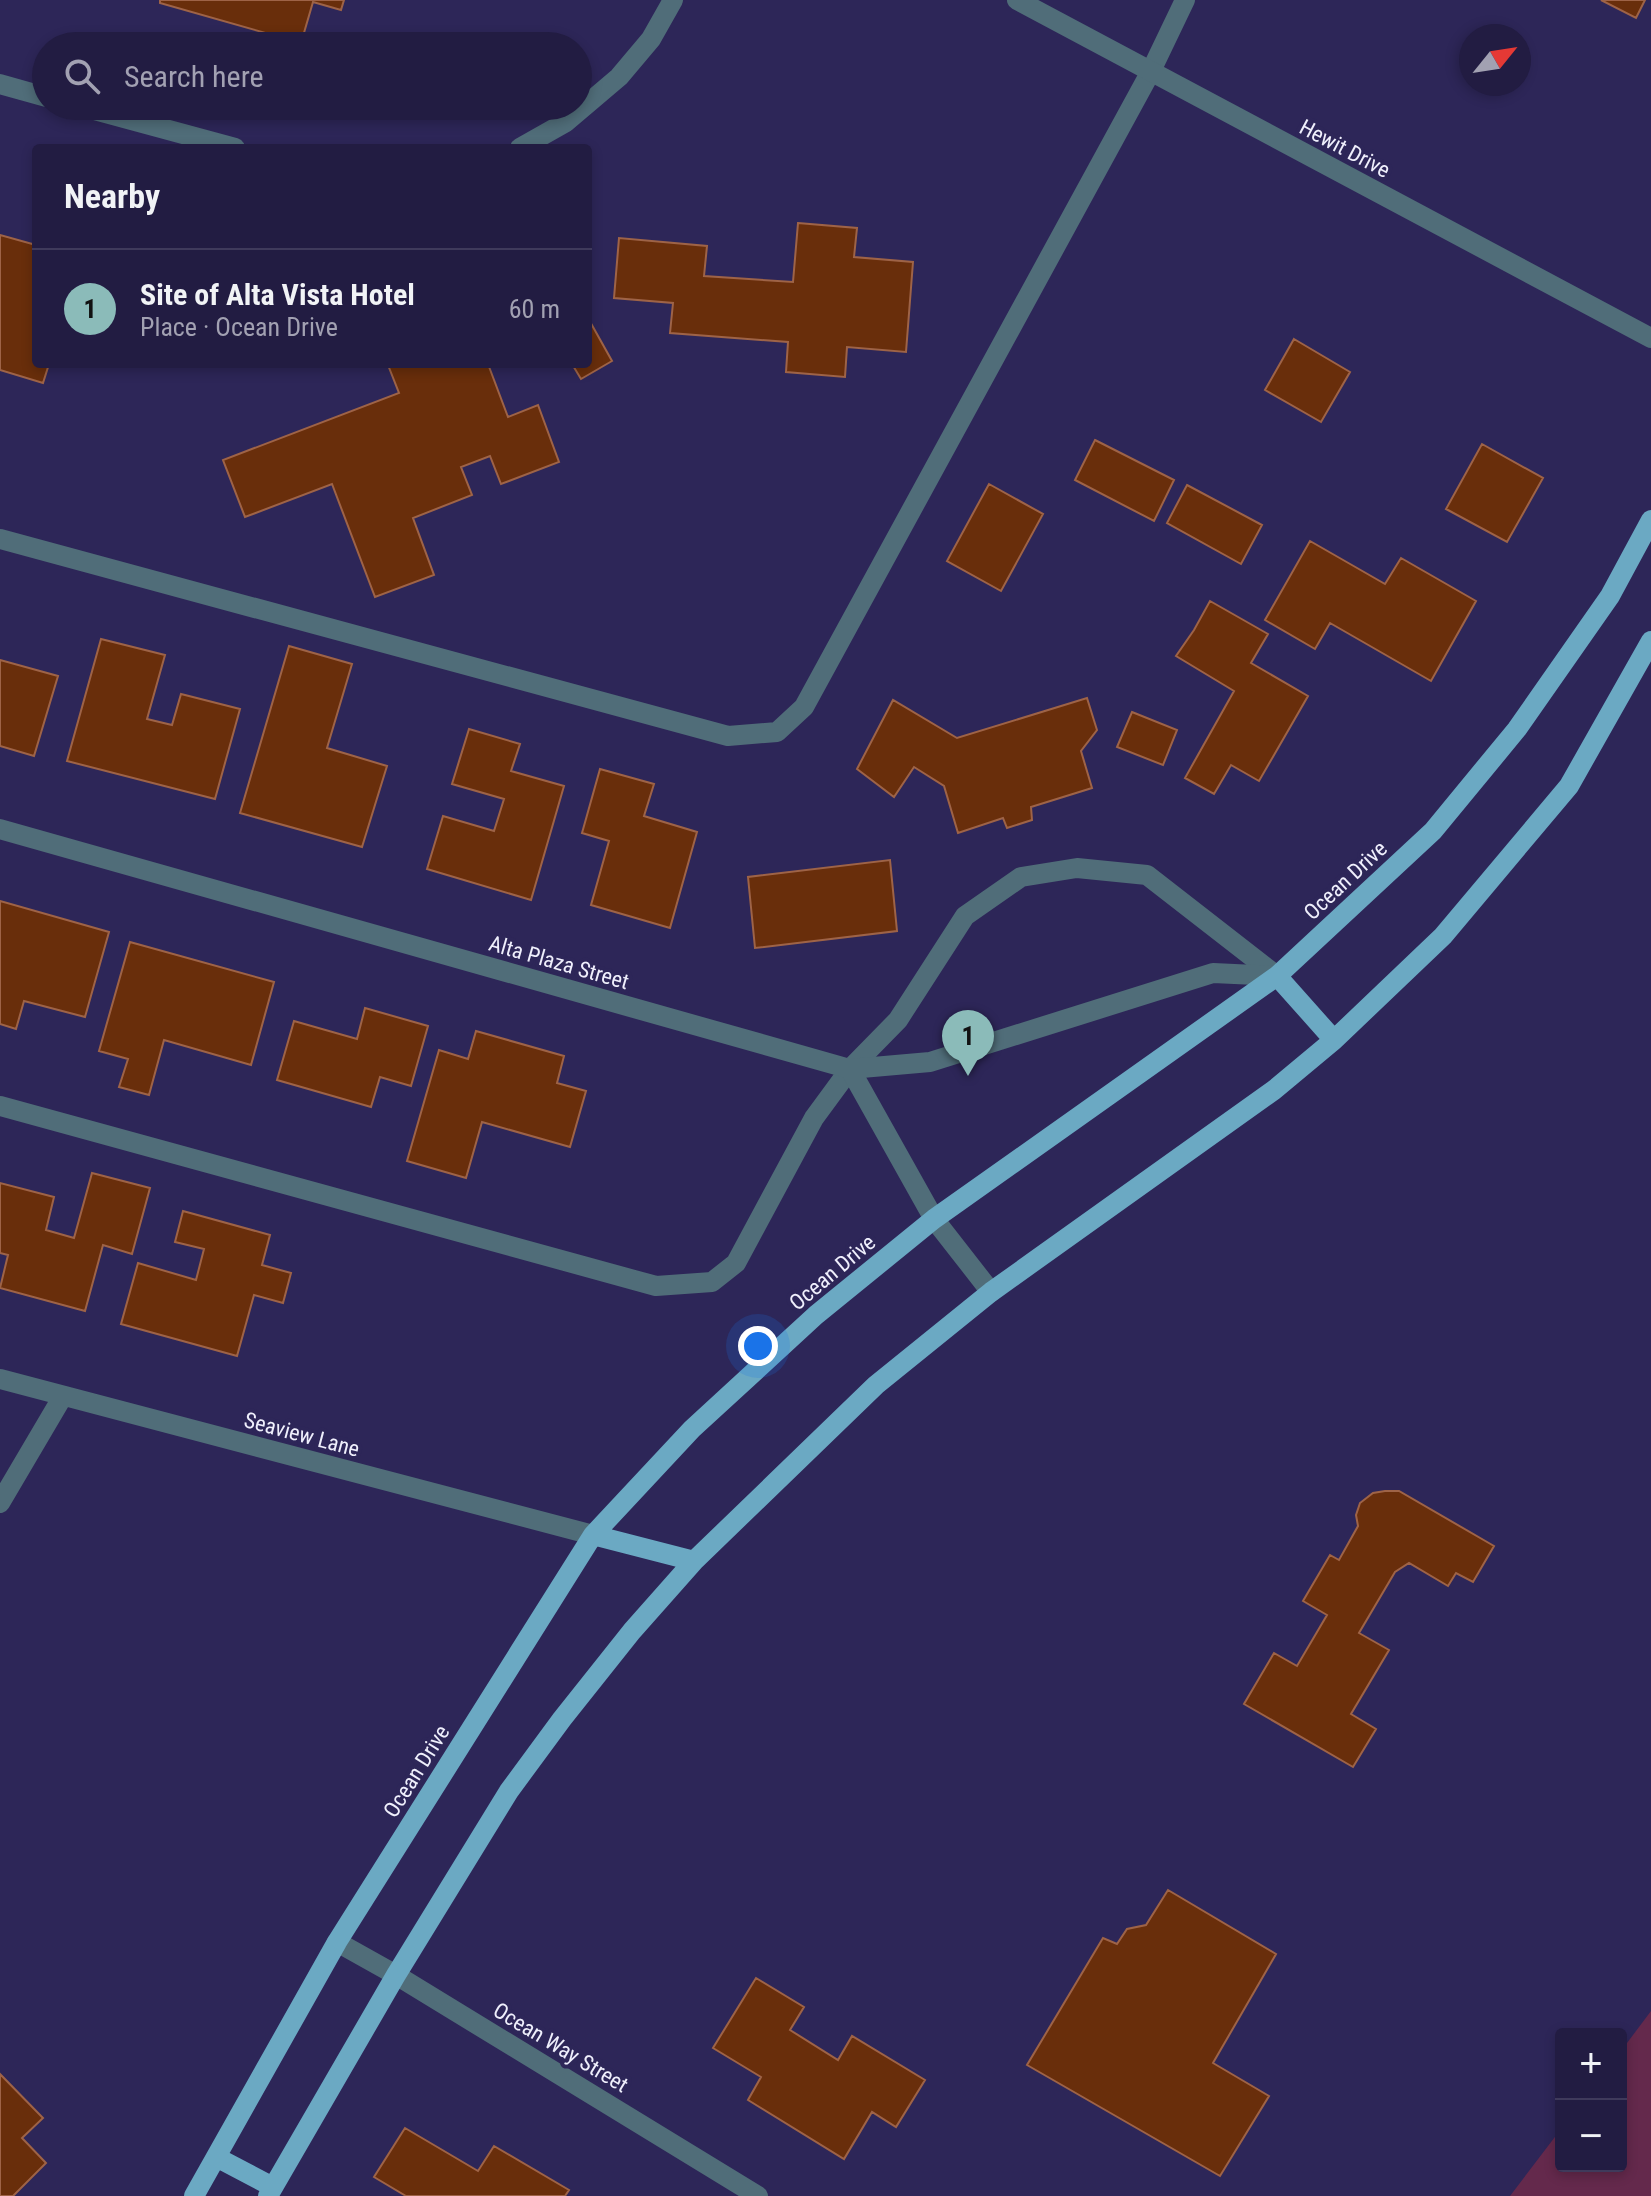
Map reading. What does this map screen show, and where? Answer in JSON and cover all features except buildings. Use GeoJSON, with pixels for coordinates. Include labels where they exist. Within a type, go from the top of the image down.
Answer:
{"type":"FeatureCollection","features":[{"type":"Feature","properties":{"kind":"main road","name":"Ocean Drive"},"geometry":{"type":"LineString","coordinates":[[194,2196],[337,1942],[593,1535],[692,1429],[816,1315],[934,1219],[1277,976],[1433,831],[1517,729],[1602,608],[1651,520]]}},
{"type":"Feature","properties":{"kind":"main road"},"geometry":{"type":"LineString","coordinates":[[216,2157],[271,2192],[396,1975],[509,1791],[623,1642],[694,1561],[876,1385],[991,1292],[1274,1090],[1334,1040],[1443,936],[1569,786],[1651,641]]}},
{"type":"Feature","properties":{"kind":"main road"},"geometry":{"type":"LineString","coordinates":[[1277,976],[1334,1040]]}},
{"type":"Feature","properties":{"kind":"main road"},"geometry":{"type":"LineString","coordinates":[[593,1535],[694,1561]]}},
{"type":"Feature","properties":{"kind":"street"},"geometry":{"type":"LineString","coordinates":[[592,100],[619,77],[651,39],[673,0]]}},
{"type":"Feature","properties":{"kind":"street","name":"Hewit Drive"},"geometry":{"type":"LineString","coordinates":[[1017,0],[1651,338]]}},
{"type":"Feature","properties":{"kind":"street"},"geometry":{"type":"LineString","coordinates":[[0,539],[728,736],[777,732],[804,707],[1150,73],[1185,0]]}},
{"type":"Feature","properties":{"kind":"street"},"geometry":{"type":"LineString","coordinates":[[0,84],[32,93]]}},
{"type":"Feature","properties":{"kind":"street"},"geometry":{"type":"LineString","coordinates":[[132,120],[220,144]]}},
{"type":"Feature","properties":{"kind":"street"},"geometry":{"type":"LineString","coordinates":[[527,144],[568,120]]}},
{"type":"Feature","properties":{"kind":"street","name":"Alta Plaza Street"},"geometry":{"type":"LineString","coordinates":[[0,829],[850,1069]]}},
{"type":"Feature","properties":{"kind":"street"},"geometry":{"type":"LineString","coordinates":[[0,1106],[656,1286],[712,1282],[736,1263],[814,1118],[850,1069],[898,1020],[965,916],[1021,877],[1077,868],[1147,875],[1277,976]]}},
{"type":"Feature","properties":{"kind":"street"},"geometry":{"type":"LineString","coordinates":[[850,1069],[930,1062],[1213,973],[1277,976]]}},
{"type":"Feature","properties":{"kind":"street"},"geometry":{"type":"LineString","coordinates":[[850,1069],[934,1219],[991,1292]]}},
{"type":"Feature","properties":{"kind":"street","name":"Seaview Lane"},"geometry":{"type":"LineString","coordinates":[[0,1379],[593,1535]]}},
{"type":"Feature","properties":{"kind":"street"},"geometry":{"type":"LineString","coordinates":[[0,1503],[63,1396]]}},
{"type":"Feature","properties":{"kind":"street","name":"Ocean Way Street"},"geometry":{"type":"LineString","coordinates":[[337,1942],[758,2196]]}},
{"type":"Feature","properties":{"kind":"shaded area"},"geometry":{"type":"Polygon","coordinates":[[[1651,2011],[1651,2196],[1510,2196],[1555,2137],[1555,2172],[1627,2172],[1627,2043],[1651,2011]]]}},
{"type":"Feature","properties":{"kind":"place","name":"Site of Alta Vista Hotel"},"geometry":{"type":"Point","coordinates":[968,1076]}}]}
